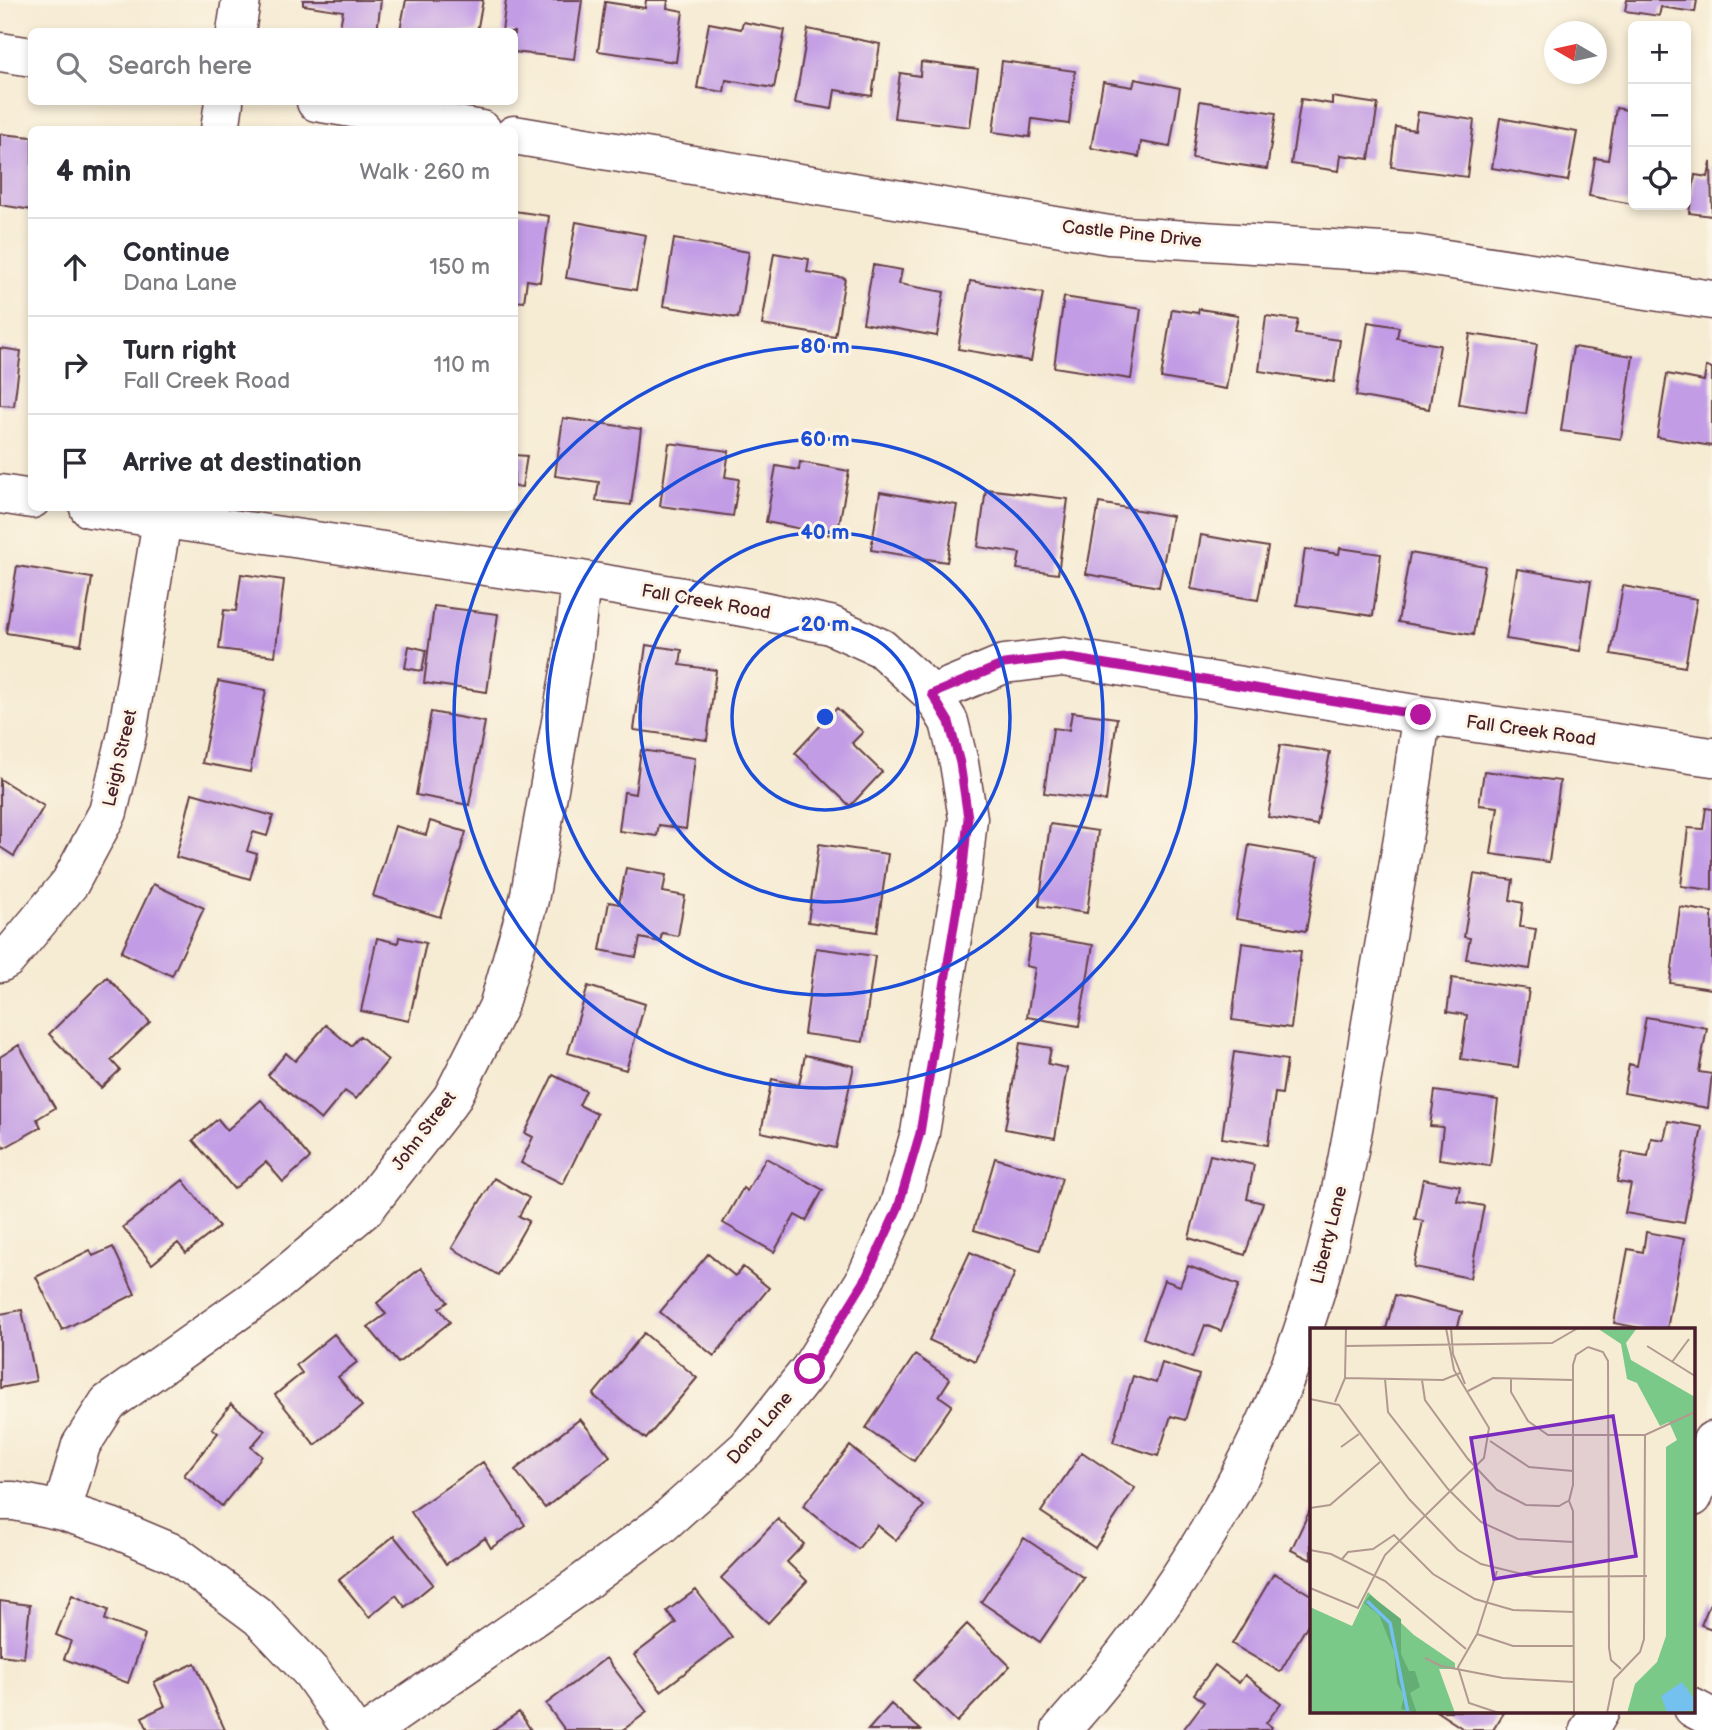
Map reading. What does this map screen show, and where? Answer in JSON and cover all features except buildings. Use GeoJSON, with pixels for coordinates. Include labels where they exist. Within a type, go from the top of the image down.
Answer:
{"type":"FeatureCollection","features":[{"type":"Feature","properties":{"kind":"street"},"geometry":{"type":"LineString","coordinates":[[237,28],[242,0]]}},
{"type":"Feature","properties":{"kind":"street"},"geometry":{"type":"LineString","coordinates":[[0,52],[28,56]]}},
{"type":"Feature","properties":{"kind":"street"},"geometry":{"type":"LineString","coordinates":[[221,126],[224,105]]}},
{"type":"Feature","properties":{"kind":"street"},"geometry":{"type":"LineString","coordinates":[[334,105],[458,126]]}},
{"type":"Feature","properties":{"kind":"street","name":"Castle Pine Drive"},"geometry":{"type":"LineString","coordinates":[[518,136],[1109,235],[1413,254],[1712,300]]}},
{"type":"Feature","properties":{"kind":"street"},"geometry":{"type":"LineString","coordinates":[[0,494],[28,498]]}},
{"type":"Feature","properties":{"kind":"street","name":"Fall Creek Road"},"geometry":{"type":"LineString","coordinates":[[134,511],[164,513],[581,580],[749,608],[830,625],[881,648],[932,694],[1004,664],[1063,657],[1421,715],[1712,757]]}},
{"type":"Feature","properties":{"kind":"street","name":"Leigh Street"},"geometry":{"type":"LineString","coordinates":[[0,963],[7,959],[70,883],[108,812],[127,734],[164,513]]}},
{"type":"Feature","properties":{"kind":"street","name":"John Street"},"geometry":{"type":"LineString","coordinates":[[62,1511],[81,1445],[108,1403],[270,1288],[365,1209],[452,1098],[498,1007],[529,900],[572,654],[581,580]]}},
{"type":"Feature","properties":{"kind":"street","name":"Dana Lane"},"geometry":{"type":"LineString","coordinates":[[371,1730],[577,1587],[662,1524],[747,1448],[810,1369],[864,1282],[898,1208],[920,1133],[962,877],[968,818],[960,763],[949,722],[932,694]]}},
{"type":"Feature","properties":{"kind":"street","name":"Liberty Lane"},"geometry":{"type":"LineString","coordinates":[[1061,1730],[1107,1678],[1180,1579],[1249,1460],[1291,1366],[1319,1279],[1348,1159],[1421,715]]}},
{"type":"Feature","properties":{"kind":"street"},"geometry":{"type":"LineString","coordinates":[[1694,1494],[1712,1441]]}},
{"type":"Feature","properties":{"kind":"street"},"geometry":{"type":"LineString","coordinates":[[0,1501],[14,1501],[62,1511],[111,1527],[175,1554],[259,1617],[312,1673],[352,1730]]}},
{"type":"Feature","properties":{"kind":"street"},"geometry":{"type":"LineString","coordinates":[[1694,1709],[1712,1718]]}},
{"type":"Feature","properties":{"kind":"street"},"geometry":{"type":"LineString","coordinates":[[1589,1730],[1599,1712]]}},
{"type":"Feature","properties":{"kind":"route"},"geometry":{"type":"LineString","coordinates":[[810,1369],[864,1282],[898,1208],[920,1133],[962,877],[968,818],[960,763],[949,722],[932,694],[1004,664],[1063,657],[1421,715]]}}]}
